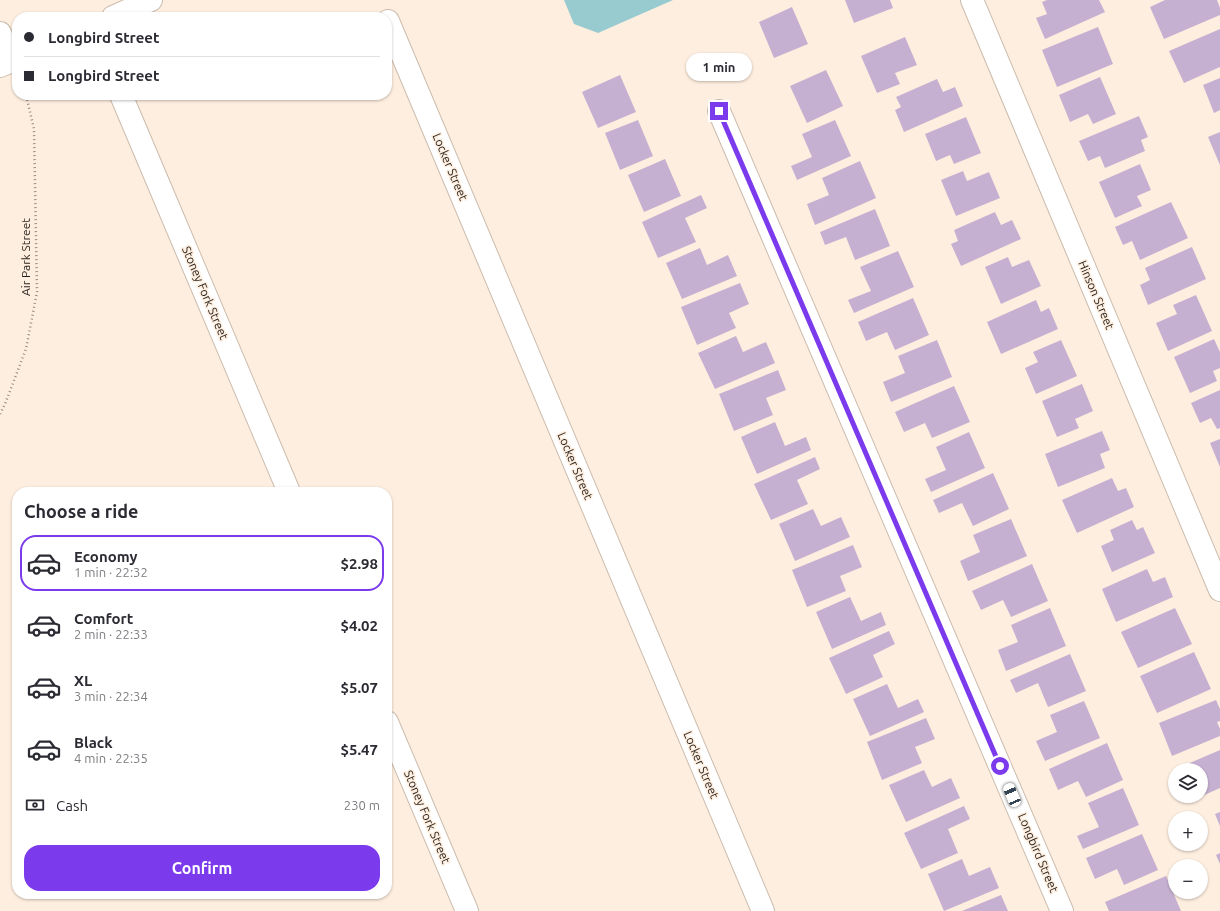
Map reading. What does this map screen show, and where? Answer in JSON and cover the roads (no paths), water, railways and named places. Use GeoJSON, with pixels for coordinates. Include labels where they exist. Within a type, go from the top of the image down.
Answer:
{"type":"FeatureCollection","features":[{"type":"Feature","properties":{"kind":"street"},"geometry":{"type":"LineString","coordinates":[[123,12],[151,0]]}},
{"type":"Feature","properties":{"kind":"street","name":"Hinson Street"},"geometry":{"type":"LineString","coordinates":[[972,0],[1220,590]]}},
{"type":"Feature","properties":{"kind":"street","name":"Locker Street"},"geometry":{"type":"LineString","coordinates":[[392,30],[763,911]]}},
{"type":"Feature","properties":{"kind":"street"},"geometry":{"type":"LineString","coordinates":[[0,33],[10,62]]}},
{"type":"Feature","properties":{"kind":"street","name":"Stoney Fork Street"},"geometry":{"type":"LineString","coordinates":[[123,100],[287,487]]}},
{"type":"Feature","properties":{"kind":"street","name":"Longbird Street"},"geometry":{"type":"LineString","coordinates":[[719,111],[1062,911]]}},
{"type":"Feature","properties":{"kind":"street","name":"Stoney Fork Street"},"geometry":{"type":"LineString","coordinates":[[392,734],[467,911]]}},
{"type":"Feature","properties":{"kind":"water"},"geometry":{"type":"Polygon","coordinates":[[[564,0],[673,0],[598,33],[574,24],[564,0]]]}}]}
